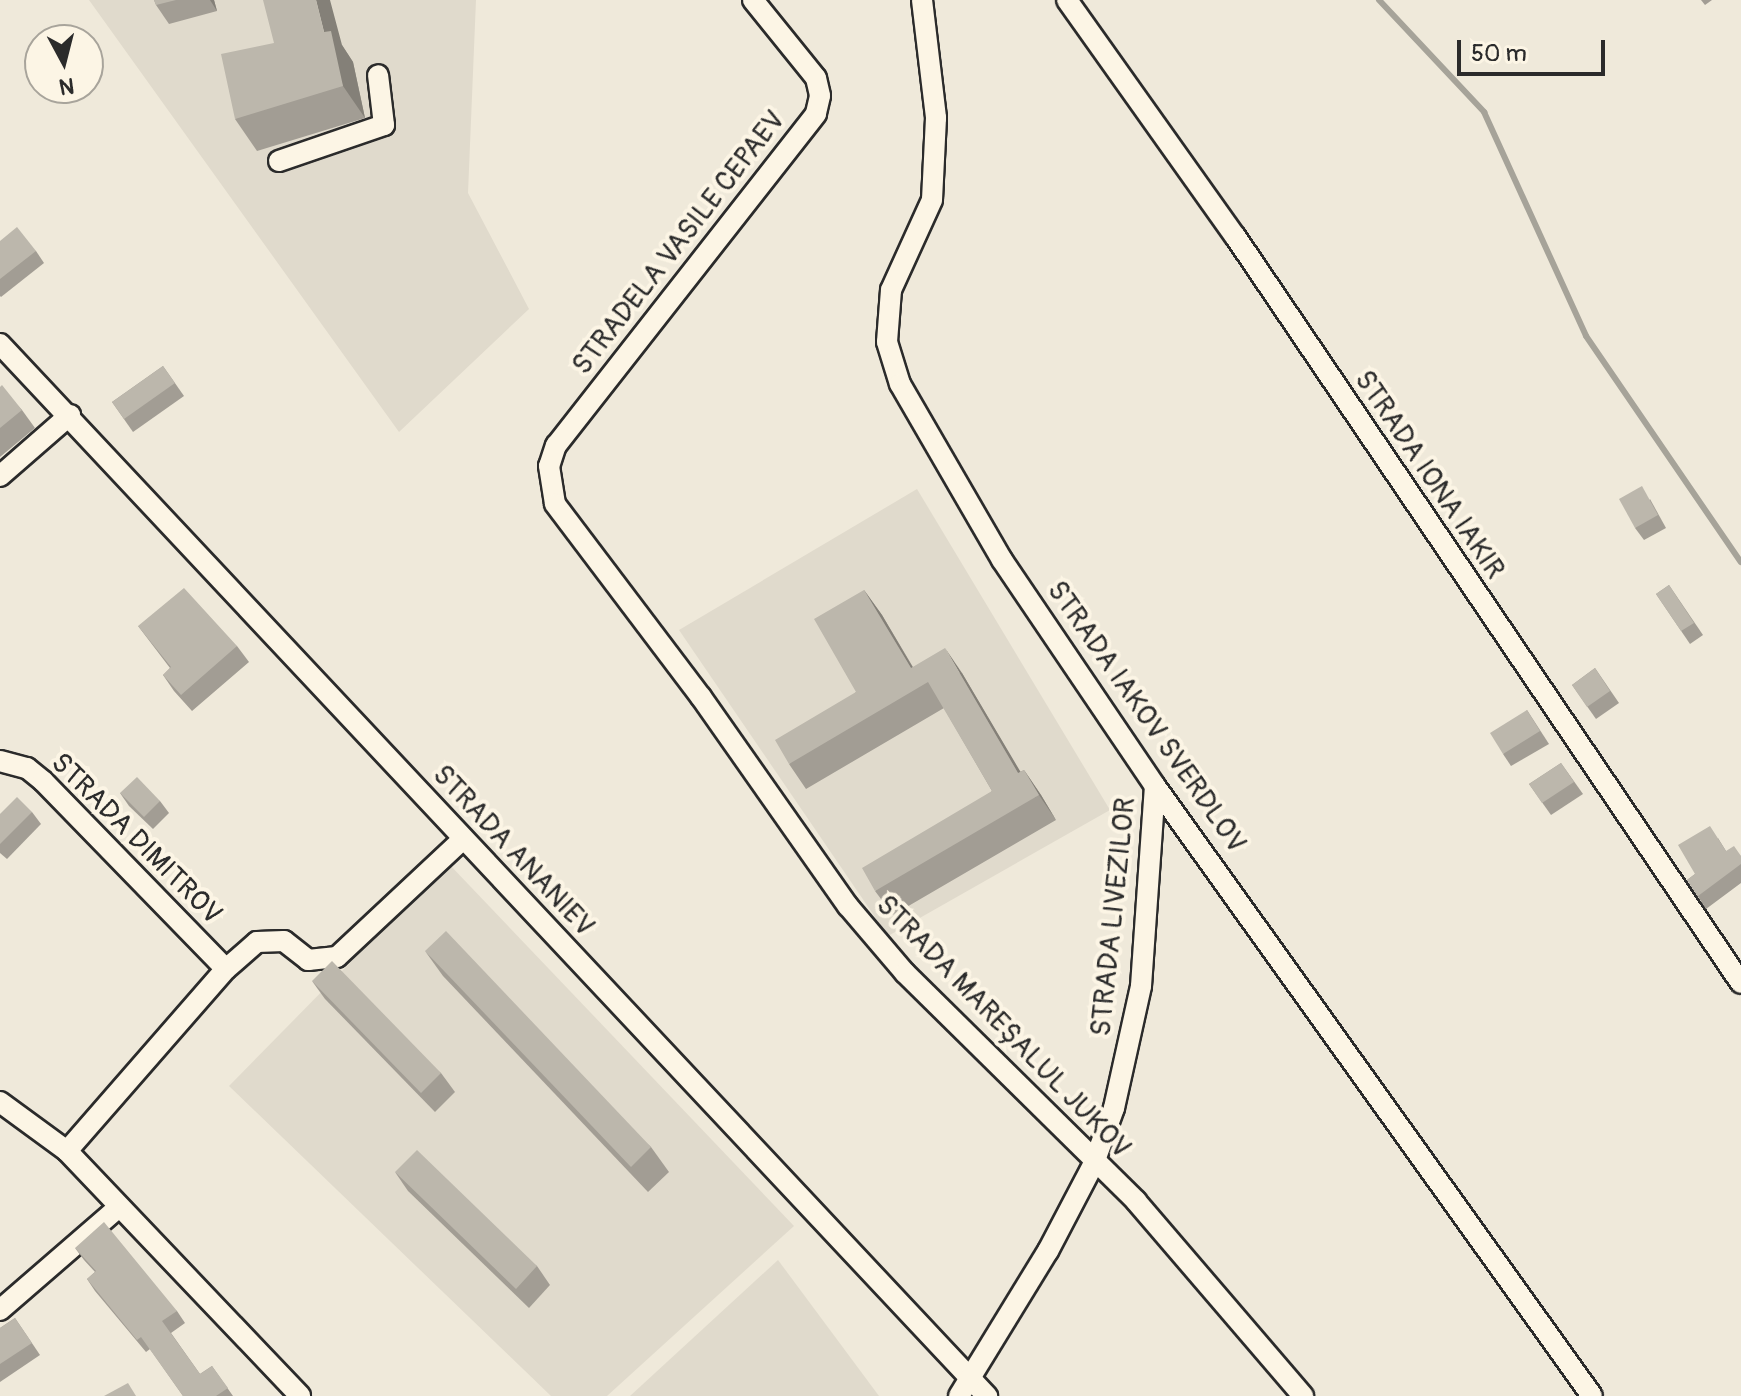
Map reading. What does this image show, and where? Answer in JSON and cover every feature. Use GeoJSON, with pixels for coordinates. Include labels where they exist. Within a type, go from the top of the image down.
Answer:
{"type":"FeatureCollection","features":[{"type":"Feature","properties":{"kind":"street","name":"STRADELA VASILE CEPAEV"},"geometry":{"type":"LineString","coordinates":[[549,484],[556,445],[816,114],[820,96],[816,78],[753,0]]}},
{"type":"Feature","properties":{"kind":"street","name":"STRADA IAKOV SVERDLOV"},"geometry":{"type":"LineString","coordinates":[[922,0],[936,118],[932,200],[891,290],[887,342],[900,384],[943,463],[1155,786],[1592,1396]]}},
{"type":"Feature","properties":{"kind":"street","name":"STRADA IONA IAKIR"},"geometry":{"type":"LineString","coordinates":[[1067,0],[1235,236],[1741,983]]}},
{"type":"Feature","properties":{"kind":"street"},"geometry":{"type":"LineString","coordinates":[[279,161],[384,125],[378,75]]}},
{"type":"Feature","properties":{"kind":"street","name":"STRADA ANANIEV"},"geometry":{"type":"LineString","coordinates":[[0,344],[70,415],[463,839],[987,1396]]}},
{"type":"Feature","properties":{"kind":"street"},"geometry":{"type":"LineString","coordinates":[[0,476],[70,415]]}},
{"type":"Feature","properties":{"kind":"street","name":"STRADA MAREȘALUL JUKOV"},"geometry":{"type":"LineString","coordinates":[[549,484],[555,504],[701,697],[848,906],[905,973],[1094,1163],[1136,1201],[1303,1396]]}},
{"type":"Feature","properties":{"kind":"street","name":"STRADA DIMITROV"},"geometry":{"type":"LineString","coordinates":[[0,761],[27,768],[43,781],[226,969]]}},
{"type":"Feature","properties":{"kind":"street","name":"STRADA LIVEZILOR"},"geometry":{"type":"LineString","coordinates":[[959,1396],[1094,1163],[1127,1059],[1141,986],[1155,786]]}},
{"type":"Feature","properties":{"kind":"street","name":"STRADA DIMITROV"},"geometry":{"type":"LineString","coordinates":[[67,1151],[226,969],[257,942],[272,938],[296,947],[308,960],[337,957],[463,839]]}},
{"type":"Feature","properties":{"kind":"street"},"geometry":{"type":"LineString","coordinates":[[0,1102],[67,1151],[300,1396]]}},
{"type":"Feature","properties":{"kind":"street"},"geometry":{"type":"LineString","coordinates":[[0,1310],[119,1207]]}},
{"type":"Feature","properties":{"kind":"shaded area"},"geometry":{"type":"Polygon","coordinates":[[[89,0],[476,0],[468,193],[529,309],[399,432],[89,0]]]}},
{"type":"Feature","properties":{"kind":"shaded area"},"geometry":{"type":"Polygon","coordinates":[[[917,489],[1110,810],[888,936],[679,630],[917,489]]]}},
{"type":"Feature","properties":{"kind":"shaded area"},"geometry":{"type":"Polygon","coordinates":[[[448,863],[794,1226],[607,1396],[551,1396],[229,1086],[448,863]]]}},
{"type":"Feature","properties":{"kind":"shaded area"},"geometry":{"type":"Polygon","coordinates":[[[778,1260],[879,1396],[630,1396],[778,1260]]]}},
{"type":"Feature","properties":{"kind":"building"},"geometry":{"type":"Polygon","coordinates":[[[154,0],[176,0],[156,5],[154,0]]]}},
{"type":"Feature","properties":{"kind":"building"},"geometry":{"type":"Polygon","coordinates":[[[263,0],[316,0],[324,32],[331,31],[343,86],[235,119],[221,54],[274,43],[263,0]]]}},
{"type":"Feature","properties":{"kind":"building"},"geometry":{"type":"Polygon","coordinates":[[[17,227],[36,251],[0,279],[0,241],[17,227]]]}},
{"type":"Feature","properties":{"kind":"building"},"geometry":{"type":"Polygon","coordinates":[[[163,366],[175,383],[124,419],[112,402],[163,366]]]}},
{"type":"Feature","properties":{"kind":"building"},"geometry":{"type":"Polygon","coordinates":[[[2,385],[22,410],[0,428],[0,387],[2,385]]]}},
{"type":"Feature","properties":{"kind":"building"},"geometry":{"type":"Polygon","coordinates":[[[1642,486],[1658,515],[1635,528],[1619,499],[1642,486]]]}},
{"type":"Feature","properties":{"kind":"building"},"geometry":{"type":"Polygon","coordinates":[[[1669,585],[1694,623],[1681,631],[1656,594],[1669,585]]]}},
{"type":"Feature","properties":{"kind":"building"},"geometry":{"type":"Polygon","coordinates":[[[184,588],[237,646],[181,695],[163,675],[171,667],[138,626],[184,588]]]}},
{"type":"Feature","properties":{"kind":"building"},"geometry":{"type":"Polygon","coordinates":[[[864,590],[911,668],[945,648],[1018,773],[1024,770],[1039,795],[875,891],[862,868],[992,791],[928,682],[789,764],[775,740],[856,692],[814,619],[864,590]]]}},
{"type":"Feature","properties":{"kind":"building"},"geometry":{"type":"Polygon","coordinates":[[[1595,668],[1610,691],[1587,707],[1572,685],[1595,668]]]}},
{"type":"Feature","properties":{"kind":"building"},"geometry":{"type":"Polygon","coordinates":[[[1527,710],[1540,731],[1503,754],[1490,733],[1527,710]]]}},
{"type":"Feature","properties":{"kind":"building"},"geometry":{"type":"Polygon","coordinates":[[[1561,763],[1574,782],[1542,803],[1529,784],[1561,763]]]}},
{"type":"Feature","properties":{"kind":"building"},"geometry":{"type":"Polygon","coordinates":[[[137,777],[160,801],[144,817],[120,793],[137,777]]]}},
{"type":"Feature","properties":{"kind":"building"},"geometry":{"type":"Polygon","coordinates":[[[17,797],[32,812],[0,844],[0,814],[17,797]]]}},
{"type":"Feature","properties":{"kind":"building"},"geometry":{"type":"Polygon","coordinates":[[[1710,826],[1726,851],[1734,846],[1741,856],[1741,864],[1698,896],[1687,880],[1695,874],[1678,845],[1710,826]]]}},
{"type":"Feature","properties":{"kind":"building"},"geometry":{"type":"Polygon","coordinates":[[[446,931],[651,1147],[631,1167],[425,951],[446,931]]]}},
{"type":"Feature","properties":{"kind":"building"},"geometry":{"type":"Polygon","coordinates":[[[332,961],[441,1073],[421,1093],[312,981],[332,961]]]}},
{"type":"Feature","properties":{"kind":"building"},"geometry":{"type":"Polygon","coordinates":[[[417,1150],[537,1266],[516,1289],[395,1172],[417,1150]]]}},
{"type":"Feature","properties":{"kind":"building"},"geometry":{"type":"Polygon","coordinates":[[[104,1222],[177,1311],[162,1321],[200,1374],[212,1366],[228,1388],[216,1396],[183,1396],[141,1337],[137,1340],[87,1279],[96,1271],[75,1248],[104,1222]]]}},
{"type":"Feature","properties":{"kind":"building"},"geometry":{"type":"Polygon","coordinates":[[[15,1318],[32,1343],[0,1364],[0,1328],[15,1318]]]}},
{"type":"Feature","properties":{"kind":"building"},"geometry":{"type":"Polygon","coordinates":[[[128,1383],[136,1396],[104,1396],[128,1383]]]}},
{"type":"Feature","properties":{"kind":"waterway"},"geometry":{"type":"LineString","coordinates":[[1379,0],[1484,112],[1586,336],[1741,562]]}}]}
